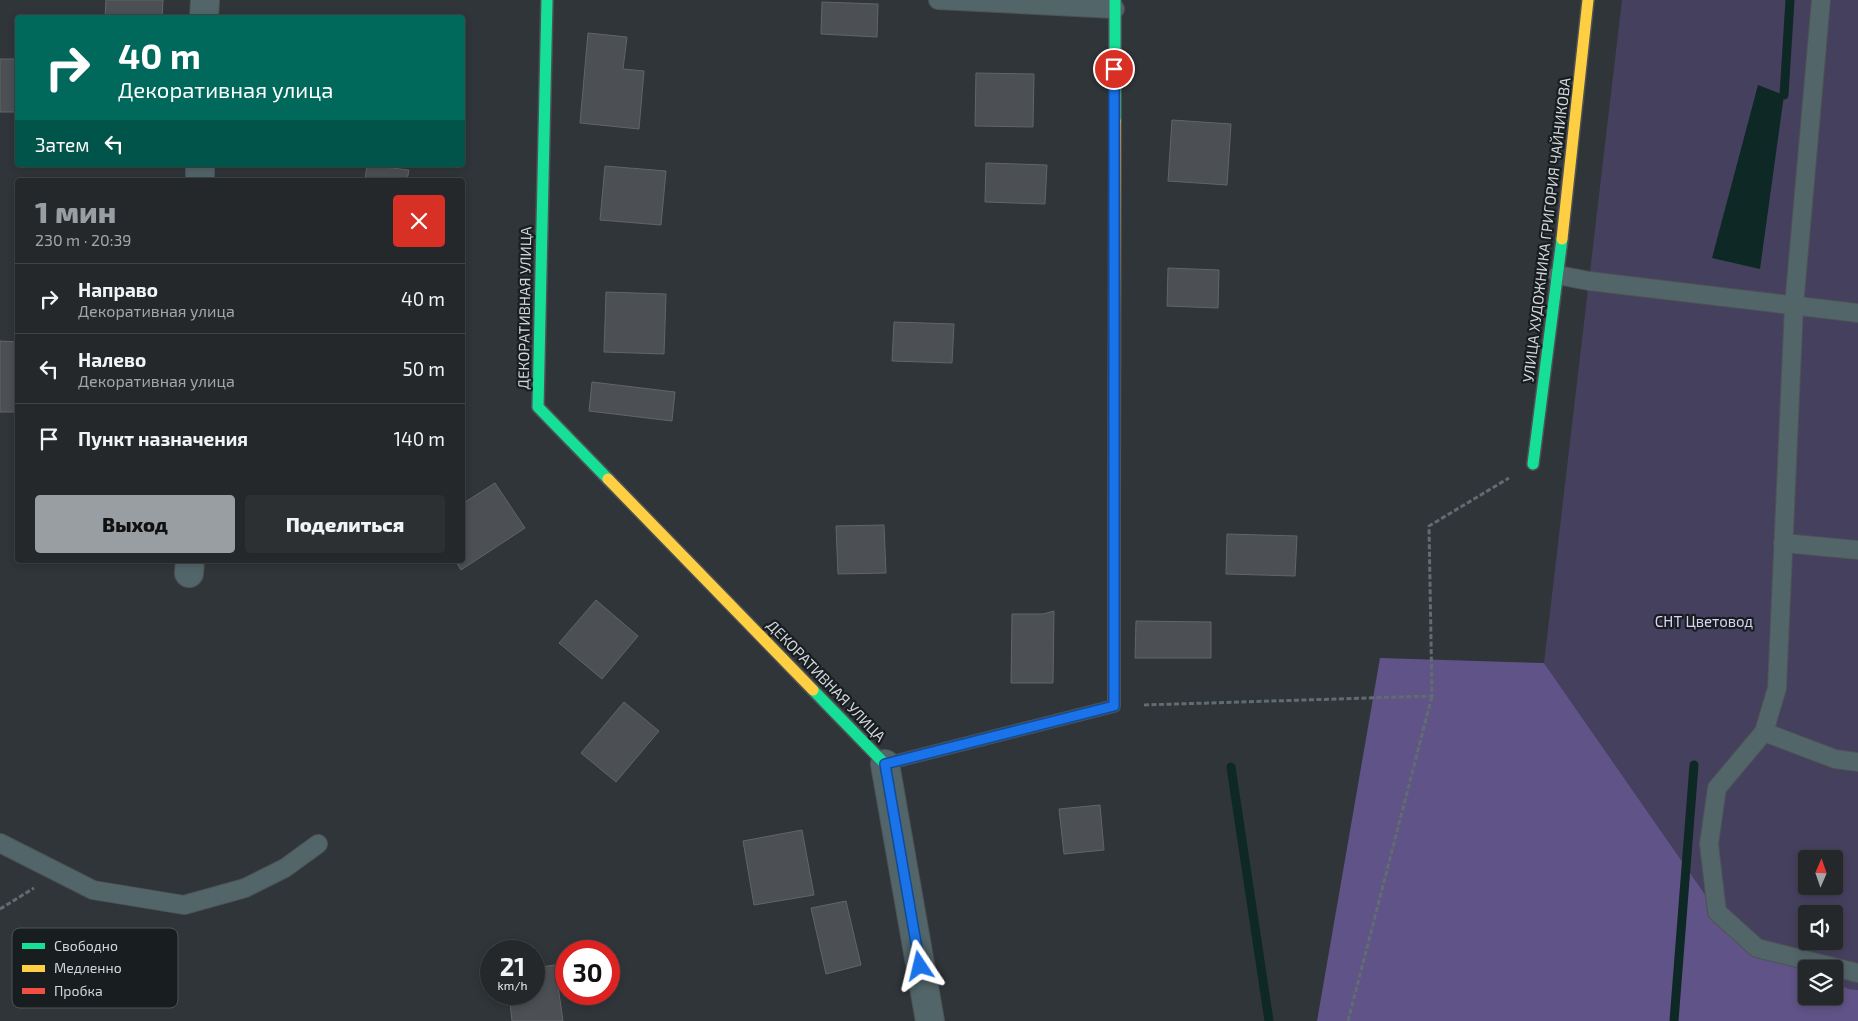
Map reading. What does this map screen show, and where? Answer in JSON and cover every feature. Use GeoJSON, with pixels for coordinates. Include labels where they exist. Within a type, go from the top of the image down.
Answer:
{"type":"FeatureCollection","features":[{"type":"Feature","properties":{"kind":"street"},"geometry":{"type":"LineString","coordinates":[[204,15],[205,0]]}},
{"type":"Feature","properties":{"kind":"street","name":"ДЕКОРАТИВНАЯ УЛИЦА"},"geometry":{"type":"LineString","coordinates":[[547,0],[538,407],[885,764],[1114,706]]}},
{"type":"Feature","properties":{"kind":"street","name":"УЛИЦА ХУДОЖНИКА ГРИГОРИЯ ЧАЙНИКОВА"},"geometry":{"type":"LineString","coordinates":[[1533,464],[1558,275],[1588,0]]}},
{"type":"Feature","properties":{"kind":"street"},"geometry":{"type":"LineString","coordinates":[[1114,706],[1115,5]]}},
{"type":"Feature","properties":{"kind":"street"},"geometry":{"type":"LineString","coordinates":[[885,764],[930,1021]]}},
{"type":"Feature","properties":{"kind":"lane"},"geometry":{"type":"LineString","coordinates":[[938,0],[1115,5]]}},
{"type":"Feature","properties":{"kind":"lane"},"geometry":{"type":"LineString","coordinates":[[1821,0],[1794,306],[1777,688],[1764,732],[1717,788],[1709,844],[1717,912],[1757,948],[1858,973]]}},
{"type":"Feature","properties":{"kind":"lane"},"geometry":{"type":"LineString","coordinates":[[1558,275],[1589,281],[1858,313]]}},
{"type":"Feature","properties":{"kind":"lane"},"geometry":{"type":"LineString","coordinates":[[1783,544],[1858,550]]}},
{"type":"Feature","properties":{"kind":"lane"},"geometry":{"type":"LineString","coordinates":[[1764,732],[1835,759],[1858,762]]}},
{"type":"Feature","properties":{"kind":"lane"},"geometry":{"type":"LineString","coordinates":[[0,843],[93,890],[184,905],[245,888],[285,868],[318,844]]}},
{"type":"Feature","properties":{"kind":"path"},"geometry":{"type":"LineString","coordinates":[[1348,1021],[1432,696],[1429,526],[1533,464]]}},
{"type":"Feature","properties":{"kind":"path"},"geometry":{"type":"LineString","coordinates":[[1114,706],[1432,696]]}},
{"type":"Feature","properties":{"kind":"path"},"geometry":{"type":"LineString","coordinates":[[0,909],[58,872]]}},
{"type":"Feature","properties":{"kind":"green space","name":"СНТ Цветовод"},"geometry":{"type":"Polygon","coordinates":[[[1622,0],[1858,0],[1858,990],[1843,986],[1843,960],[1798,960],[1798,966],[1736,939],[1544,663],[1622,0]]]}},
{"type":"Feature","properties":{"kind":"shaded area"},"geometry":{"type":"Polygon","coordinates":[[[1758,85],[1784,95],[1760,269],[1712,258],[1758,85]]]}},
{"type":"Feature","properties":{"kind":"shaded area"},"geometry":{"type":"Polygon","coordinates":[[[1380,658],[1544,663],[1736,939],[1798,966],[1798,1005],[1843,1005],[1843,986],[1858,990],[1858,1021],[1317,1021],[1380,658]]]}},
{"type":"Feature","properties":{"kind":"building"},"geometry":{"type":"Polygon","coordinates":[[[106,0],[163,0],[162,15],[105,15],[106,0]]]}},
{"type":"Feature","properties":{"kind":"building"},"geometry":{"type":"Polygon","coordinates":[[[822,2],[878,4],[877,37],[821,34],[822,2]]]}},
{"type":"Feature","properties":{"kind":"building"},"geometry":{"type":"Polygon","coordinates":[[[588,33],[627,37],[623,69],[644,71],[639,129],[580,123],[588,33]]]}},
{"type":"Feature","properties":{"kind":"building"},"geometry":{"type":"Polygon","coordinates":[[[0,59],[15,59],[15,112],[0,112],[0,59]]]}},
{"type":"Feature","properties":{"kind":"building"},"geometry":{"type":"Polygon","coordinates":[[[976,73],[1034,74],[1033,127],[975,126],[976,73]]]}},
{"type":"Feature","properties":{"kind":"building"},"geometry":{"type":"Polygon","coordinates":[[[1172,120],[1231,124],[1227,185],[1168,181],[1172,120]]]}},
{"type":"Feature","properties":{"kind":"building"},"geometry":{"type":"Polygon","coordinates":[[[986,163],[1047,165],[1045,204],[985,202],[986,163]]]}},
{"type":"Feature","properties":{"kind":"building"},"geometry":{"type":"Polygon","coordinates":[[[605,166],[666,171],[661,225],[600,220],[605,166]]]}},
{"type":"Feature","properties":{"kind":"building"},"geometry":{"type":"Polygon","coordinates":[[[367,167],[409,170],[407,178],[365,178],[367,167]]]}},
{"type":"Feature","properties":{"kind":"building"},"geometry":{"type":"Polygon","coordinates":[[[1168,268],[1219,270],[1218,308],[1167,306],[1168,268]]]}},
{"type":"Feature","properties":{"kind":"building"},"geometry":{"type":"Polygon","coordinates":[[[606,292],[666,294],[664,354],[604,352],[606,292]]]}},
{"type":"Feature","properties":{"kind":"building"},"geometry":{"type":"Polygon","coordinates":[[[894,322],[954,324],[952,363],[892,361],[894,322]]]}},
{"type":"Feature","properties":{"kind":"building"},"geometry":{"type":"Polygon","coordinates":[[[0,341],[15,342],[15,412],[0,412],[0,341]]]}},
{"type":"Feature","properties":{"kind":"building"},"geometry":{"type":"Polygon","coordinates":[[[592,382],[675,392],[672,421],[589,411],[592,382]]]}},
{"type":"Feature","properties":{"kind":"building"},"geometry":{"type":"Polygon","coordinates":[[[495,483],[525,528],[461,570],[457,563],[465,563],[465,502],[495,483]]]}},
{"type":"Feature","properties":{"kind":"building"},"geometry":{"type":"Polygon","coordinates":[[[884,525],[886,573],[838,574],[836,526],[884,525]]]}},
{"type":"Feature","properties":{"kind":"building"},"geometry":{"type":"Polygon","coordinates":[[[1227,534],[1297,536],[1295,576],[1226,574],[1227,534]]]}},
{"type":"Feature","properties":{"kind":"building"},"geometry":{"type":"Polygon","coordinates":[[[596,600],[638,636],[602,679],[559,643],[596,600]]]}},
{"type":"Feature","properties":{"kind":"building"},"geometry":{"type":"Polygon","coordinates":[[[1054,611],[1053,683],[1011,683],[1012,614],[1043,614],[1054,611]]]}},
{"type":"Feature","properties":{"kind":"building"},"geometry":{"type":"Polygon","coordinates":[[[1136,621],[1211,622],[1211,658],[1135,658],[1136,621]]]}},
{"type":"Feature","properties":{"kind":"building"},"geometry":{"type":"Polygon","coordinates":[[[624,702],[659,731],[616,782],[581,753],[624,702]]]}},
{"type":"Feature","properties":{"kind":"building"},"geometry":{"type":"Polygon","coordinates":[[[1100,805],[1104,850],[1064,854],[1059,809],[1100,805]]]}},
{"type":"Feature","properties":{"kind":"building"},"geometry":{"type":"Polygon","coordinates":[[[802,830],[814,895],[754,905],[743,841],[802,830]]]}},
{"type":"Feature","properties":{"kind":"building"},"geometry":{"type":"Polygon","coordinates":[[[846,901],[861,965],[826,974],[811,908],[846,901]]]}},
{"type":"Feature","properties":{"kind":"building"},"geometry":{"type":"Polygon","coordinates":[[[555,965],[555,1005],[561,1005],[563,1021],[512,1021],[510,1005],[545,1005],[545,966],[555,965]]]}},
{"type":"Feature","properties":{"kind":"waterway"},"geometry":{"type":"LineString","coordinates":[[1784,95],[1790,0]]}},
{"type":"Feature","properties":{"kind":"waterway"},"geometry":{"type":"LineString","coordinates":[[1674,1021],[1694,765]]}},
{"type":"Feature","properties":{"kind":"waterway"},"geometry":{"type":"LineString","coordinates":[[1231,767],[1269,1021]]}},
{"type":"Feature","properties":{"kind":"traffic: fast"},"geometry":{"type":"LineString","coordinates":[[547,0],[538,407],[608,479]]}},
{"type":"Feature","properties":{"kind":"traffic: fast"},"geometry":{"type":"LineString","coordinates":[[1115,0],[1115,121]]}},
{"type":"Feature","properties":{"kind":"traffic: fast"},"geometry":{"type":"LineString","coordinates":[[1533,464],[1562,239]]}},
{"type":"Feature","properties":{"kind":"traffic: fast"},"geometry":{"type":"LineString","coordinates":[[813,690],[885,764],[1031,727]]}},
{"type":"Feature","properties":{"kind":"traffic: slow"},"geometry":{"type":"LineString","coordinates":[[1562,239],[1588,0]]}},
{"type":"Feature","properties":{"kind":"traffic: slow"},"geometry":{"type":"LineString","coordinates":[[1114,517],[1115,121]]}},
{"type":"Feature","properties":{"kind":"traffic: slow"},"geometry":{"type":"LineString","coordinates":[[608,479],[813,690]]}},
{"type":"Feature","properties":{"kind":"traffic: jam"},"geometry":{"type":"LineString","coordinates":[[1031,727],[1114,706],[1114,517]]}},
{"type":"Feature","properties":{"kind":"route"},"geometry":{"type":"LineString","coordinates":[[920,966],[885,764],[1114,706],[1114,69]]}}]}
